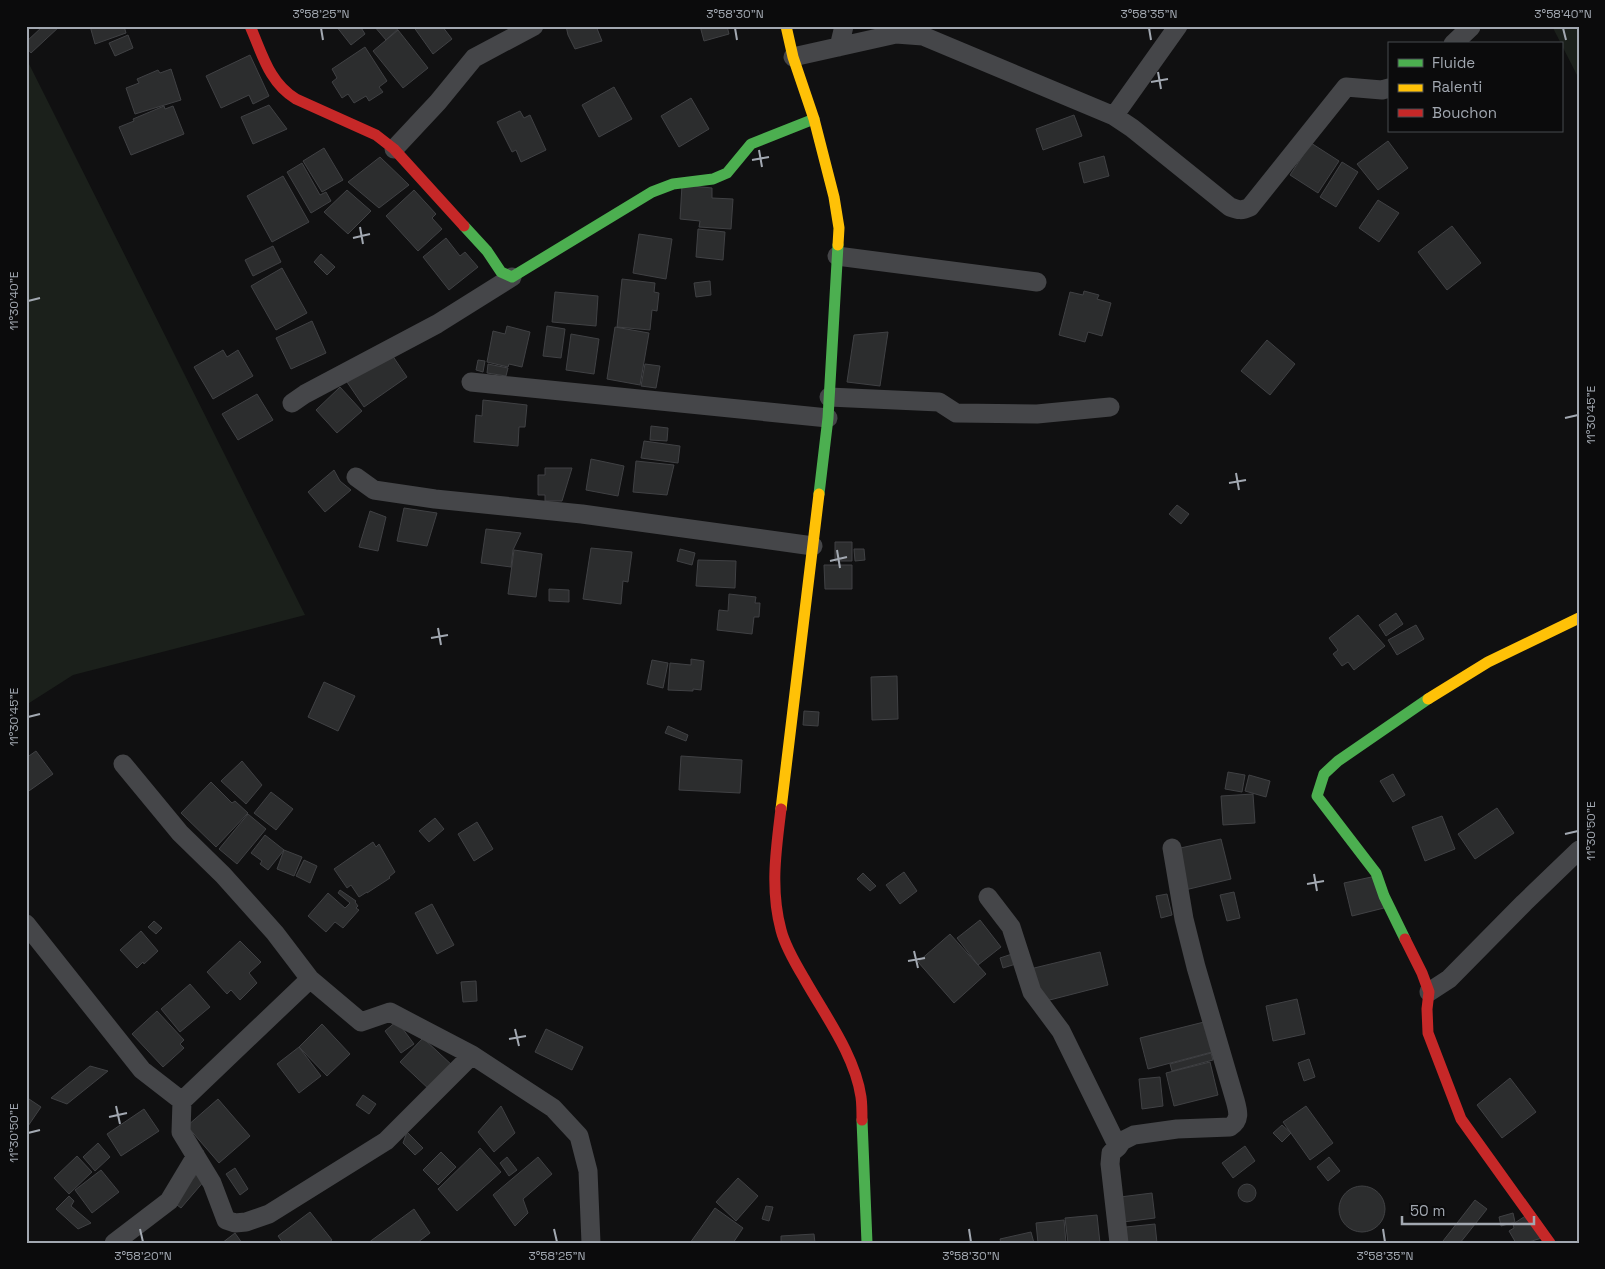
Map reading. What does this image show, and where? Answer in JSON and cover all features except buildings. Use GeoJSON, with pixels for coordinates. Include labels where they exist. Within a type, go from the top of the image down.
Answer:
{"type":"FeatureCollection","features":[{"type":"Feature","properties":{"kind":"street"},"geometry":{"type":"LineString","coordinates":[[250,26],[274,80],[284,92],[376,135],[394,149],[487,251],[501,272],[512,278]]}},
{"type":"Feature","properties":{"kind":"street"},"geometry":{"type":"LineString","coordinates":[[394,149],[438,102],[474,58],[534,26]]}},
{"type":"Feature","properties":{"kind":"street"},"geometry":{"type":"LineString","coordinates":[[786,26],[793,57],[814,119],[834,197],[839,228],[828,418],[774,869],[775,901],[781,931],[793,959],[856,1073],[861,1097],[867,1243]]}},
{"type":"Feature","properties":{"kind":"street"},"geometry":{"type":"LineString","coordinates":[[840,47],[844,26]]}},
{"type":"Feature","properties":{"kind":"street"},"geometry":{"type":"LineString","coordinates":[[1114,116],[1178,26]]}},
{"type":"Feature","properties":{"kind":"street"},"geometry":{"type":"LineString","coordinates":[[1455,42],[1471,26]]}},
{"type":"Feature","properties":{"kind":"street"},"geometry":{"type":"LineString","coordinates":[[793,57],[896,34],[923,36],[1114,116],[1132,128],[1230,207],[1237,210],[1245,210],[1250,207],[1346,87],[1382,90],[1388,88]]}},
{"type":"Feature","properties":{"kind":"street"},"geometry":{"type":"LineString","coordinates":[[292,403],[305,394],[437,324],[652,192],[673,184],[713,179],[727,173],[751,144],[814,119]]}},
{"type":"Feature","properties":{"kind":"street"},"geometry":{"type":"LineString","coordinates":[[837,256],[1038,282]]}},
{"type":"Feature","properties":{"kind":"street"},"geometry":{"type":"LineString","coordinates":[[471,382],[828,418]]}},
{"type":"Feature","properties":{"kind":"street"},"geometry":{"type":"LineString","coordinates":[[829,397],[939,402],[956,412],[1037,414],[1110,408]]}},
{"type":"Feature","properties":{"kind":"street"},"geometry":{"type":"LineString","coordinates":[[356,477],[374,490],[435,499],[582,514],[812,546]]}},
{"type":"Feature","properties":{"kind":"street"},"geometry":{"type":"LineString","coordinates":[[1550,1243],[1461,1119],[1428,1033],[1427,1009],[1429,992],[1422,973],[1384,896],[1376,872],[1318,796],[1324,774],[1338,761],[1416,706],[1488,662],[1579,618]]}},
{"type":"Feature","properties":{"kind":"street"},"geometry":{"type":"LineString","coordinates":[[123,764],[180,833],[222,875],[275,933],[310,979],[361,1022],[390,1012],[472,1055],[553,1108],[579,1136],[588,1171],[591,1243]]}},
{"type":"Feature","properties":{"kind":"street"},"geometry":{"type":"LineString","coordinates":[[1119,1243],[1110,1164],[1111,1153],[1122,1141],[1134,1135],[1177,1129],[1230,1127],[1238,1119],[1235,1100],[1196,968],[1184,919],[1172,848]]}},
{"type":"Feature","properties":{"kind":"street"},"geometry":{"type":"LineString","coordinates":[[1429,992],[1448,979],[1524,902],[1579,850]]}},
{"type":"Feature","properties":{"kind":"street"},"geometry":{"type":"LineString","coordinates":[[988,898],[1011,927],[1032,992],[1061,1031],[1118,1147]]}},
{"type":"Feature","properties":{"kind":"street"},"geometry":{"type":"LineString","coordinates":[[26,924],[142,1070],[182,1100]]}},
{"type":"Feature","properties":{"kind":"street"},"geometry":{"type":"LineString","coordinates":[[310,979],[182,1100],[181,1132],[212,1183],[226,1220],[235,1223],[246,1222],[269,1214],[386,1141],[472,1055]]}},
{"type":"Feature","properties":{"kind":"street"},"geometry":{"type":"LineString","coordinates":[[114,1243],[169,1201],[196,1156]]}},
{"type":"Feature","properties":{"kind":"shaded area"},"geometry":{"type":"Polygon","coordinates":[[[1552,26],[1579,26],[1579,79],[1562,46],[1562,42],[1560,42],[1552,26]]]}},
{"type":"Feature","properties":{"kind":"shaded area"},"geometry":{"type":"Polygon","coordinates":[[[26,58],[305,615],[73,675],[26,705],[26,58]]]}},
{"type":"Feature","properties":{"kind":"traffic: fast"},"geometry":{"type":"LineString","coordinates":[[464,226],[487,251],[501,272],[512,277],[652,192],[673,184],[713,179],[727,173],[751,144],[814,119]]}},
{"type":"Feature","properties":{"kind":"traffic: fast"},"geometry":{"type":"LineString","coordinates":[[819,494],[828,418],[838,245]]}},
{"type":"Feature","properties":{"kind":"traffic: fast"},"geometry":{"type":"LineString","coordinates":[[1405,939],[1384,896],[1376,873],[1317,796],[1324,774],[1338,761],[1428,699]]}},
{"type":"Feature","properties":{"kind":"traffic: fast"},"geometry":{"type":"LineString","coordinates":[[862,1120],[867,1243]]}},
{"type":"Feature","properties":{"kind":"traffic: slow"},"geometry":{"type":"LineString","coordinates":[[786,26],[793,57],[814,119],[834,197],[839,228],[838,245]]}},
{"type":"Feature","properties":{"kind":"traffic: slow"},"geometry":{"type":"LineString","coordinates":[[781,809],[819,494]]}},
{"type":"Feature","properties":{"kind":"traffic: slow"},"geometry":{"type":"LineString","coordinates":[[1428,699],[1488,662],[1579,618]]}},
{"type":"Feature","properties":{"kind":"traffic: jam"},"geometry":{"type":"LineString","coordinates":[[250,26],[267,67],[279,85],[296,99],[376,135],[394,149],[464,226]]}},
{"type":"Feature","properties":{"kind":"traffic: jam"},"geometry":{"type":"LineString","coordinates":[[781,809],[775,885],[781,930],[797,966],[846,1050],[858,1081],[862,1105],[862,1120]]}},
{"type":"Feature","properties":{"kind":"traffic: jam"},"geometry":{"type":"LineString","coordinates":[[1405,939],[1429,992],[1427,1009],[1428,1033],[1461,1119],[1550,1243]]}}]}
